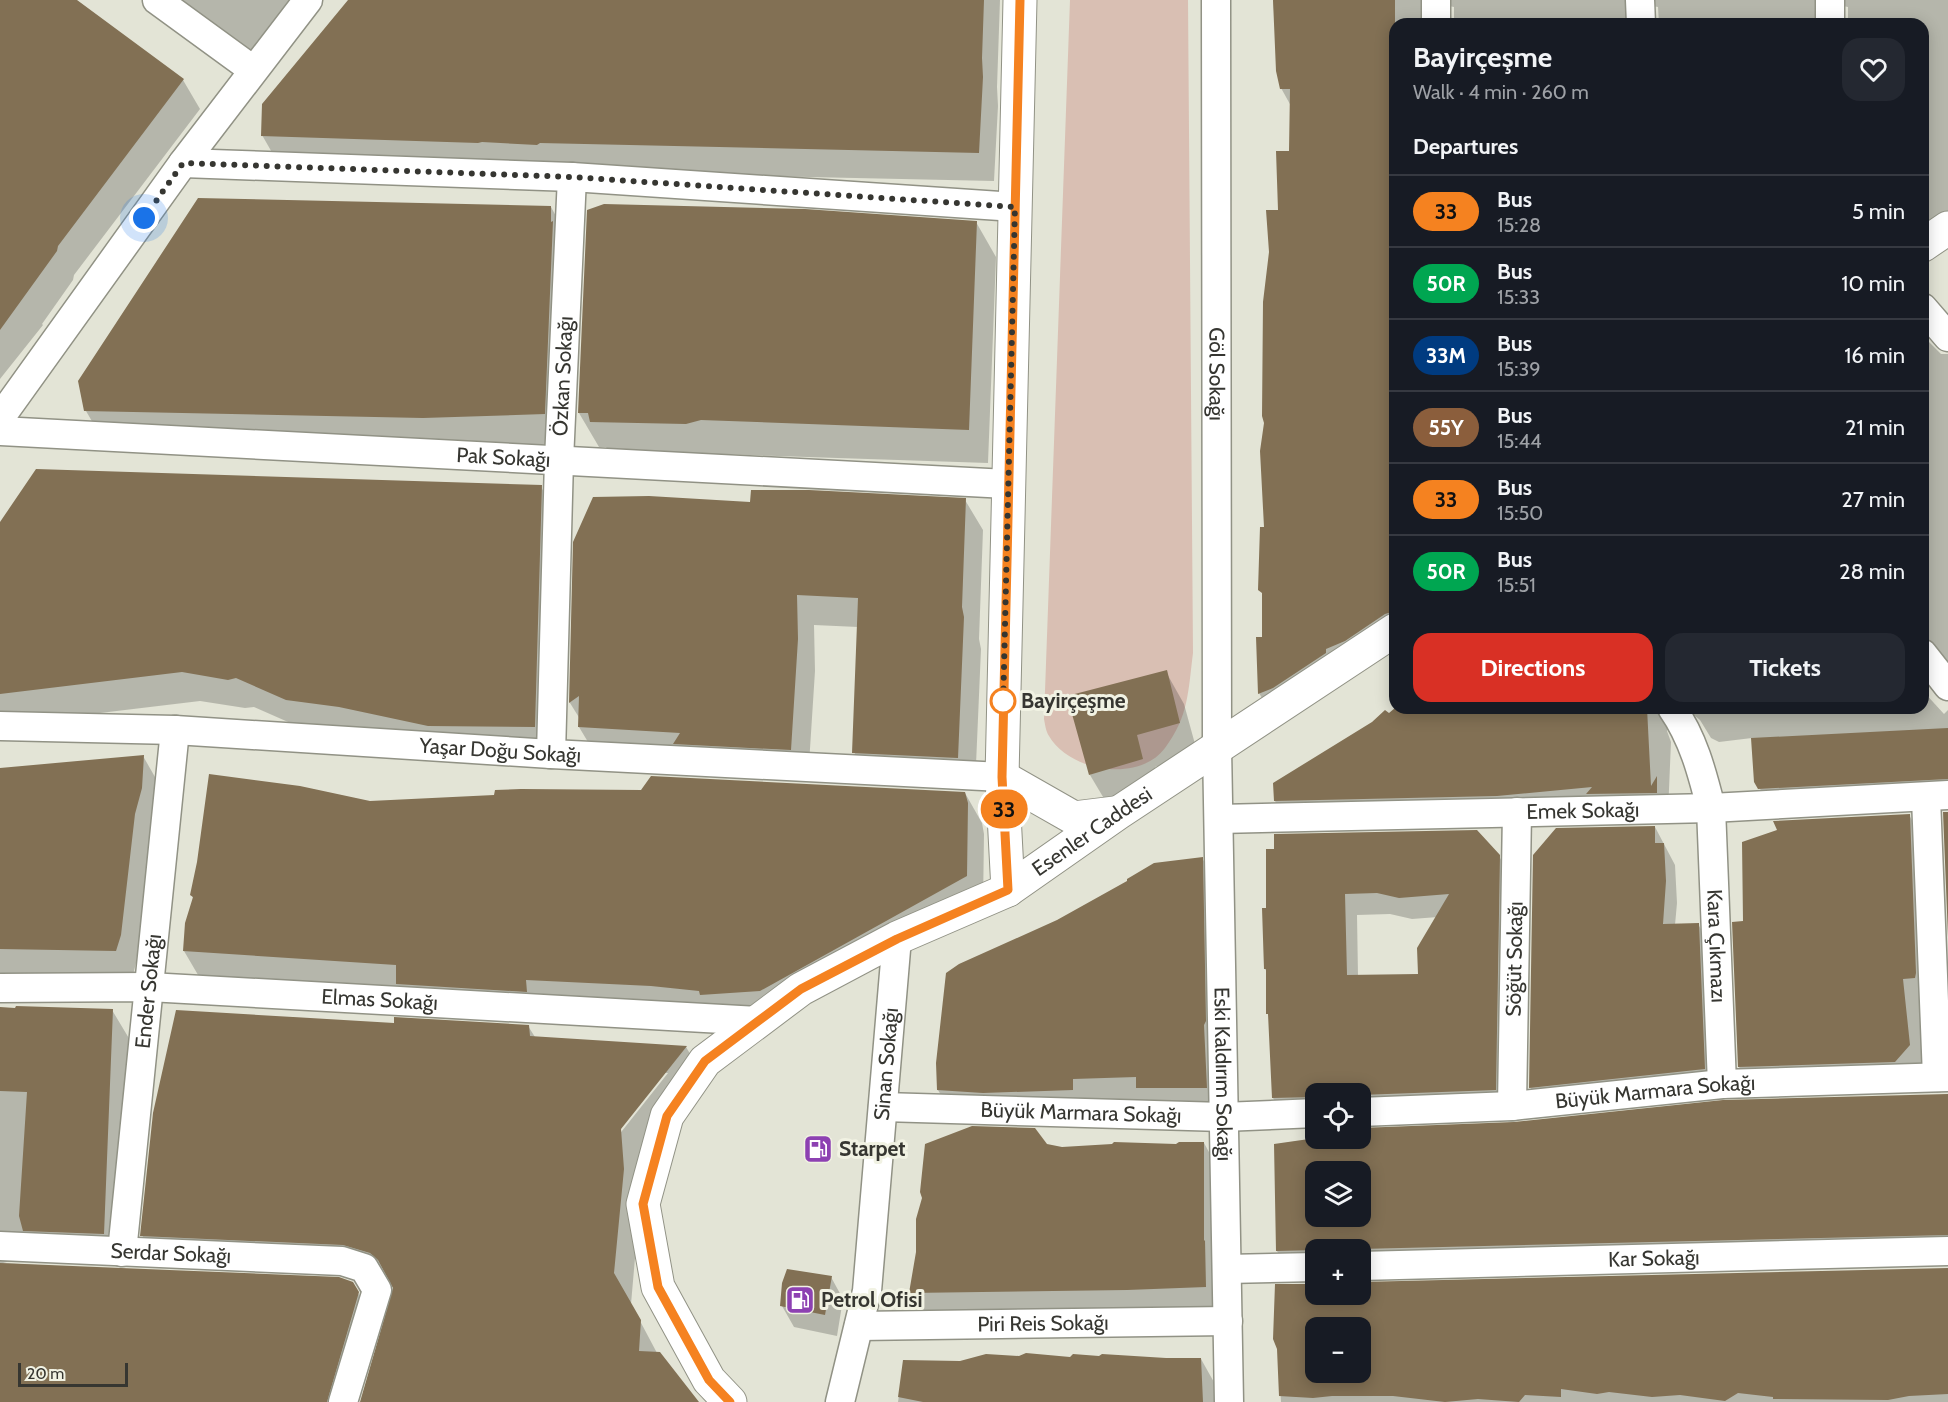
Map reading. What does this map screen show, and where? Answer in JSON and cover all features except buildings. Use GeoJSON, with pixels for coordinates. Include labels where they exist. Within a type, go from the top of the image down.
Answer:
{"type":"FeatureCollection","features":[{"type":"Feature","properties":{"kind":"main road"},"geometry":{"type":"LineString","coordinates":[[1008,890],[1002,777],[1020,0]]}},
{"type":"Feature","properties":{"kind":"main road"},"geometry":{"type":"LineString","coordinates":[[1929,241],[1948,228]]}},
{"type":"Feature","properties":{"kind":"main road","name":"Esenler Caddesi"},"geometry":{"type":"LineString","coordinates":[[730,1402],[709,1380],[658,1287],[643,1204],[667,1116],[705,1061],[801,989],[897,939],[1008,890],[1118,813],[1389,634]]}},
{"type":"Feature","properties":{"kind":"main road"},"geometry":{"type":"LineString","coordinates":[[1002,777],[1074,818],[1118,813]]}},
{"type":"Feature","properties":{"kind":"street"},"geometry":{"type":"LineString","coordinates":[[157,0],[253,70]]}},
{"type":"Feature","properties":{"kind":"street"},"geometry":{"type":"LineString","coordinates":[[0,418],[183,163],[308,0]]}},
{"type":"Feature","properties":{"kind":"street","name":"Göl Sokağı"},"geometry":{"type":"LineString","coordinates":[[1216,0],[1217,747]]}},
{"type":"Feature","properties":{"kind":"street"},"geometry":{"type":"LineString","coordinates":[[1436,0],[1436,18]]}},
{"type":"Feature","properties":{"kind":"street"},"geometry":{"type":"LineString","coordinates":[[1640,0],[1641,18]]}},
{"type":"Feature","properties":{"kind":"street"},"geometry":{"type":"LineString","coordinates":[[1830,0],[1830,18]]}},
{"type":"Feature","properties":{"kind":"street"},"geometry":{"type":"LineString","coordinates":[[183,163],[572,177],[1015,207]]}},
{"type":"Feature","properties":{"kind":"street","name":"Özkan Sokağı"},"geometry":{"type":"LineString","coordinates":[[550,754],[559,460],[572,177]]}},
{"type":"Feature","properties":{"kind":"street"},"geometry":{"type":"LineString","coordinates":[[1929,315],[1948,337]]}},
{"type":"Feature","properties":{"kind":"street","name":"Pak Sokağı"},"geometry":{"type":"LineString","coordinates":[[0,431],[1007,484]]}},
{"type":"Feature","properties":{"kind":"street"},"geometry":{"type":"LineString","coordinates":[[1929,662],[1948,686]]}},
{"type":"Feature","properties":{"kind":"street","name":"Kara Çıkmazı"},"geometry":{"type":"LineString","coordinates":[[1676,714],[1683,724],[1700,765],[1711,808],[1722,1084]]}},
{"type":"Feature","properties":{"kind":"street","name":"Yaşar Doğu Sokağı"},"geometry":{"type":"LineString","coordinates":[[0,726],[175,730],[550,754],[1002,777]]}},
{"type":"Feature","properties":{"kind":"street","name":"Ender Sokağı"},"geometry":{"type":"LineString","coordinates":[[122,1252],[175,730]]}},
{"type":"Feature","properties":{"kind":"street","name":"Eski Kaldırım Sokağı"},"geometry":{"type":"LineString","coordinates":[[1217,747],[1229,1402]]}},
{"type":"Feature","properties":{"kind":"street"},"geometry":{"type":"LineString","coordinates":[[1937,796],[1943,1077]]}},
{"type":"Feature","properties":{"kind":"street","name":"Emek Sokağı"},"geometry":{"type":"LineString","coordinates":[[1219,819],[1711,808],[1937,796]]}},
{"type":"Feature","properties":{"kind":"street","name":"Söğüt Sokağı"},"geometry":{"type":"LineString","coordinates":[[1512,1106],[1517,812]]}},
{"type":"Feature","properties":{"kind":"street","name":"Sinan Sokağı"},"geometry":{"type":"LineString","coordinates":[[840,1402],[867,1291],[897,939]]}},
{"type":"Feature","properties":{"kind":"street","name":"Elmas Sokağı"},"geometry":{"type":"LineString","coordinates":[[0,988],[149,987],[758,1021]]}},
{"type":"Feature","properties":{"kind":"street","name":"Büyük Marmara Sokağı"},"geometry":{"type":"LineString","coordinates":[[1371,1112],[1512,1106],[1722,1084],[1943,1077]]}},
{"type":"Feature","properties":{"kind":"street","name":"Büyük Marmara Sokağı"},"geometry":{"type":"LineString","coordinates":[[883,1107],[1223,1117],[1305,1113]]}},
{"type":"Feature","properties":{"kind":"street","name":"Serdar Sokağı"},"geometry":{"type":"LineString","coordinates":[[0,1246],[342,1261],[364,1268],[377,1290],[343,1402]]}},
{"type":"Feature","properties":{"kind":"street","name":"Kar Sokağı"},"geometry":{"type":"LineString","coordinates":[[1371,1266],[1948,1251]]}},
{"type":"Feature","properties":{"kind":"street"},"geometry":{"type":"LineString","coordinates":[[1227,1269],[1305,1267]]}},
{"type":"Feature","properties":{"kind":"street","name":"Piri Reis Sokağı"},"geometry":{"type":"LineString","coordinates":[[859,1326],[1228,1321]]}},
{"type":"Feature","properties":{"kind":"shaded area"},"geometry":{"type":"Polygon","coordinates":[[[1070,0],[1188,0],[1193,653],[1186,703],[1173,736],[1165,748],[1153,759],[1139,766],[1122,769],[1105,769],[1072,758],[1049,736],[1044,719],[1070,0]]]}},
{"type":"Feature","properties":{"kind":"bus line","name":"33"},"geometry":{"type":"LineString","coordinates":[[730,1402],[709,1380],[658,1287],[643,1204],[667,1116],[705,1061],[801,989],[897,939],[1008,890],[1002,777],[1020,0]]}},
{"type":"Feature","properties":{"kind":"place","name":"Bayirçeşme"},"geometry":{"type":"Point","coordinates":[1003,701]}},
{"type":"Feature","properties":{"kind":"place","name":"Starpet"},"geometry":{"type":"Point","coordinates":[818,1149]}},
{"type":"Feature","properties":{"kind":"place","name":"Petrol Ofisi"},"geometry":{"type":"Point","coordinates":[800,1300]}},
{"type":"Feature","properties":{"kind":"route"},"geometry":{"type":"LineString","coordinates":[[144,218],[183,163],[572,177],[1015,207],[1003,709],[1003,701]]}}]}
